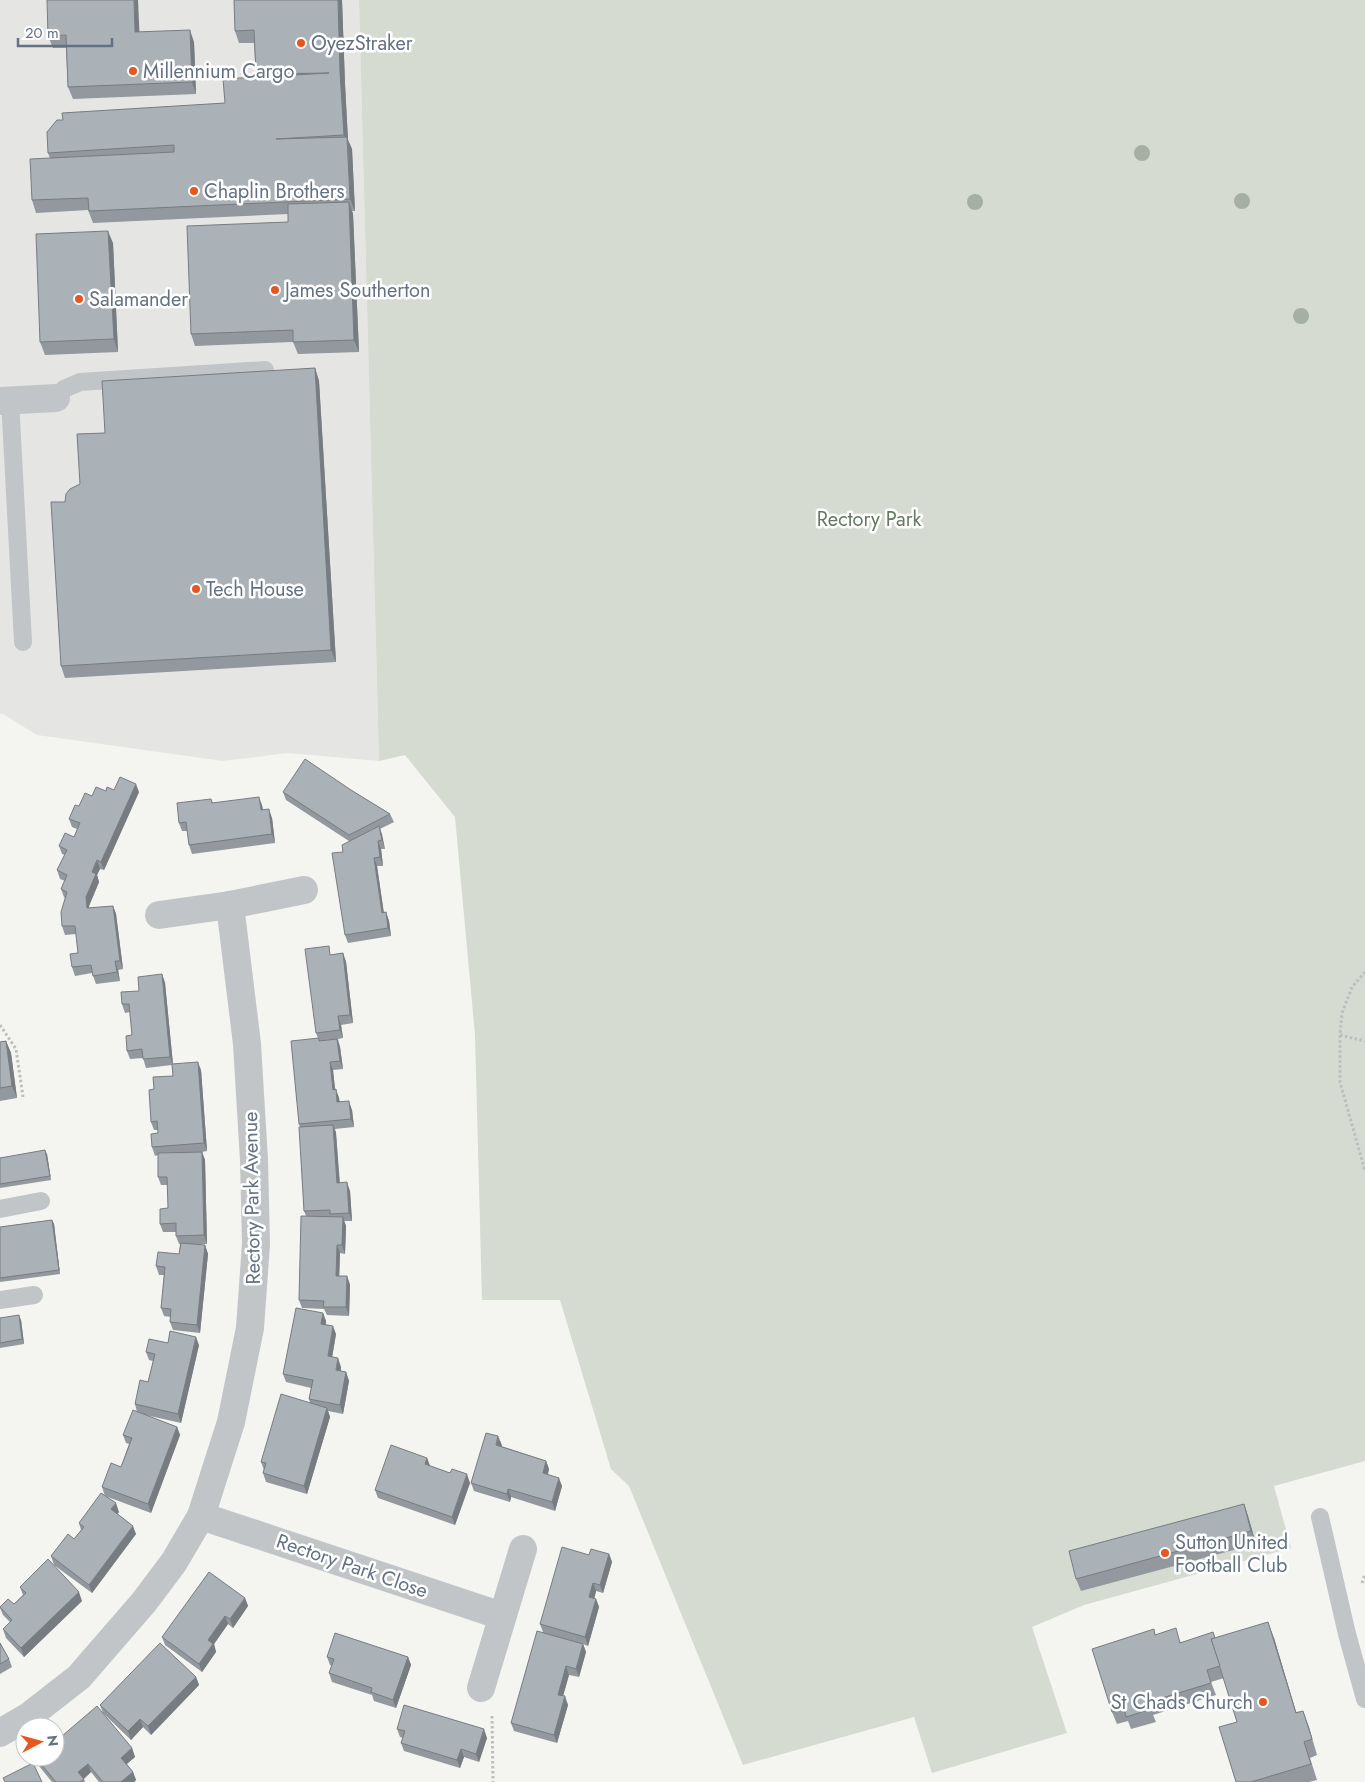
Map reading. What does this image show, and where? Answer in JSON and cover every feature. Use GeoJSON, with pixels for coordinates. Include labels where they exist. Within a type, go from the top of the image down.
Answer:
{"type":"FeatureCollection","features":[{"type":"Feature","properties":{"kind":"street"},"geometry":{"type":"LineString","coordinates":[[5,401],[56,398]]}},
{"type":"Feature","properties":{"kind":"street"},"geometry":{"type":"LineString","coordinates":[[159,915],[230,905],[304,890]]}},
{"type":"Feature","properties":{"kind":"street","name":"Rectory Park Avenue"},"geometry":{"type":"LineString","coordinates":[[0,1732],[29,1716],[79,1677],[144,1602],[174,1562],[202,1516],[230,1422],[248,1337],[256,1244],[254,1160],[247,1044],[230,905]]}},
{"type":"Feature","properties":{"kind":"street","name":"Rectory Park Close"},"geometry":{"type":"LineString","coordinates":[[202,1516],[502,1616]]}},
{"type":"Feature","properties":{"kind":"street"},"geometry":{"type":"LineString","coordinates":[[481,1688],[522,1549]]}},
{"type":"Feature","properties":{"kind":"lane"},"geometry":{"type":"LineString","coordinates":[[56,398],[64,389],[80,382],[265,370]]}},
{"type":"Feature","properties":{"kind":"lane"},"geometry":{"type":"LineString","coordinates":[[5,401],[23,642]]}},
{"type":"Feature","properties":{"kind":"lane"},"geometry":{"type":"LineString","coordinates":[[0,1209],[41,1201]]}},
{"type":"Feature","properties":{"kind":"lane"},"geometry":{"type":"LineString","coordinates":[[0,1300],[34,1295]]}},
{"type":"Feature","properties":{"kind":"lane"},"geometry":{"type":"LineString","coordinates":[[1320,1517],[1347,1634],[1365,1699]]}},
{"type":"Feature","properties":{"kind":"path"},"geometry":{"type":"LineString","coordinates":[[1365,972],[1352,988],[1342,1014],[1340,1035],[1340,1082],[1365,1171]]}},
{"type":"Feature","properties":{"kind":"path"},"geometry":{"type":"LineString","coordinates":[[0,1025],[16,1049],[23,1097]]}},
{"type":"Feature","properties":{"kind":"path"},"geometry":{"type":"LineString","coordinates":[[1340,1035],[1365,1041]]}},
{"type":"Feature","properties":{"kind":"path"},"geometry":{"type":"LineString","coordinates":[[481,1688],[491,1708],[493,1782]]}},
{"type":"Feature","properties":{"kind":"shaded area"},"geometry":{"type":"Polygon","coordinates":[[[0,0],[359,0],[379,761],[287,753],[223,761],[37,735],[0,714],[0,0]]]}},
{"type":"Feature","properties":{"kind":"green space","name":"Rectory Park"},"geometry":{"type":"Polygon","coordinates":[[[359,0],[1365,0],[1365,1461],[1274,1486],[1291,1548],[1084,1605],[1032,1627],[1067,1733],[932,1773],[914,1717],[743,1765],[629,1486],[611,1469],[560,1300],[482,1300],[475,1035],[455,817],[405,755],[379,761],[359,0]]]}},
{"type":"Feature","properties":{"kind":"building"},"geometry":{"type":"Polygon","coordinates":[[[47,0],[134,0],[135,32],[190,30],[192,82],[68,87],[66,35],[48,36],[47,0]]]}},
{"type":"Feature","properties":{"kind":"building"},"geometry":{"type":"Polygon","coordinates":[[[234,0],[338,0],[344,135],[276,139],[347,137],[350,199],[89,211],[88,198],[32,200],[30,159],[174,152],[174,145],[48,153],[47,132],[57,120],[63,120],[62,113],[225,103],[223,79],[329,73],[256,74],[254,30],[235,31],[234,0]]]}},
{"type":"Feature","properties":{"kind":"building","name":"James Southerton"},"geometry":{"type":"Polygon","coordinates":[[[349,202],[354,340],[293,342],[293,330],[191,334],[187,226],[288,222],[288,204],[349,202]]]}},
{"type":"Feature","properties":{"kind":"building","name":"Salamander"},"geometry":{"type":"Polygon","coordinates":[[[108,231],[114,339],[40,342],[36,234],[108,231]]]}},
{"type":"Feature","properties":{"kind":"building","name":"Tech House"},"geometry":{"type":"Polygon","coordinates":[[[315,368],[331,650],[61,666],[51,502],[65,502],[66,494],[70,489],[80,484],[77,434],[105,433],[102,381],[315,368]]]}},
{"type":"Feature","properties":{"kind":"building"},"geometry":{"type":"Polygon","coordinates":[[[305,759],[390,814],[349,835],[283,792],[305,759]]]}},
{"type":"Feature","properties":{"kind":"building"},"geometry":{"type":"Polygon","coordinates":[[[120,777],[136,784],[101,862],[97,860],[92,872],[96,874],[86,897],[87,908],[113,906],[120,961],[115,961],[117,972],[93,976],[91,965],[72,967],[70,954],[78,953],[75,926],[62,926],[61,912],[67,892],[61,889],[67,875],[57,870],[67,850],[59,846],[65,833],[74,837],[80,823],[69,819],[75,805],[79,806],[85,793],[92,796],[96,787],[106,791],[107,787],[114,790],[120,777]]]}},
{"type":"Feature","properties":{"kind":"building"},"geometry":{"type":"Polygon","coordinates":[[[259,797],[261,810],[269,809],[272,834],[189,845],[186,822],[179,823],[177,803],[211,799],[212,803],[259,797]]]}},
{"type":"Feature","properties":{"kind":"building"},"geometry":{"type":"Polygon","coordinates":[[[379,826],[382,840],[378,841],[380,857],[374,858],[382,913],[386,912],[388,928],[345,935],[332,853],[343,852],[342,845],[379,826]]]}},
{"type":"Feature","properties":{"kind":"building"},"geometry":{"type":"Polygon","coordinates":[[[329,946],[330,955],[343,953],[350,1015],[338,1016],[340,1030],[316,1033],[305,949],[329,946]]]}},
{"type":"Feature","properties":{"kind":"building"},"geometry":{"type":"Polygon","coordinates":[[[162,974],[170,1057],[143,1059],[142,1049],[127,1051],[126,1036],[132,1035],[129,1004],[122,1004],[121,992],[139,991],[138,977],[162,974]]]}},
{"type":"Feature","properties":{"kind":"building"},"geometry":{"type":"Polygon","coordinates":[[[319,1038],[319,1041],[337,1039],[340,1061],[330,1062],[333,1090],[336,1089],[337,1102],[349,1101],[351,1119],[299,1124],[291,1041],[319,1038]]]}},
{"type":"Feature","properties":{"kind":"building"},"geometry":{"type":"Polygon","coordinates":[[[6,1041],[12,1086],[0,1088],[0,1042],[6,1041]]]}},
{"type":"Feature","properties":{"kind":"building"},"geometry":{"type":"Polygon","coordinates":[[[198,1062],[204,1143],[152,1147],[151,1134],[158,1133],[157,1121],[151,1122],[149,1090],[154,1089],[153,1077],[173,1076],[172,1064],[198,1062]]]}},
{"type":"Feature","properties":{"kind":"building"},"geometry":{"type":"Polygon","coordinates":[[[333,1125],[337,1183],[347,1182],[349,1213],[330,1214],[330,1210],[304,1211],[299,1127],[333,1125]]]}},
{"type":"Feature","properties":{"kind":"building"},"geometry":{"type":"Polygon","coordinates":[[[45,1150],[50,1176],[0,1184],[0,1158],[45,1150]]]}},
{"type":"Feature","properties":{"kind":"building"},"geometry":{"type":"Polygon","coordinates":[[[202,1152],[204,1235],[176,1236],[176,1223],[160,1224],[160,1209],[168,1208],[167,1177],[158,1177],[158,1153],[202,1152]]]}},
{"type":"Feature","properties":{"kind":"building"},"geometry":{"type":"Polygon","coordinates":[[[301,1216],[343,1217],[342,1245],[337,1245],[336,1276],[347,1276],[346,1307],[323,1307],[324,1301],[299,1300],[301,1216]]]}},
{"type":"Feature","properties":{"kind":"building"},"geometry":{"type":"Polygon","coordinates":[[[52,1220],[59,1270],[0,1278],[0,1227],[52,1220]]]}},
{"type":"Feature","properties":{"kind":"building"},"geometry":{"type":"Polygon","coordinates":[[[181,1243],[205,1245],[197,1325],[170,1322],[171,1309],[161,1308],[165,1267],[156,1266],[158,1252],[179,1254],[181,1243]]]}},
{"type":"Feature","properties":{"kind":"building"},"geometry":{"type":"Polygon","coordinates":[[[296,1308],[323,1313],[321,1324],[333,1326],[328,1356],[338,1358],[336,1370],[346,1372],[340,1405],[309,1399],[313,1380],[283,1374],[296,1308]]]}},
{"type":"Feature","properties":{"kind":"building"},"geometry":{"type":"Polygon","coordinates":[[[19,1315],[22,1339],[0,1343],[0,1318],[19,1315]]]}},
{"type":"Feature","properties":{"kind":"building"},"geometry":{"type":"Polygon","coordinates":[[[170,1331],[196,1337],[178,1414],[135,1404],[140,1380],[148,1382],[155,1354],[146,1352],[149,1339],[168,1343],[170,1331]]]}},
{"type":"Feature","properties":{"kind":"building"},"geometry":{"type":"Polygon","coordinates":[[[281,1394],[327,1408],[304,1486],[263,1473],[266,1463],[261,1462],[281,1394]]]}},
{"type":"Feature","properties":{"kind":"building"},"geometry":{"type":"Polygon","coordinates":[[[133,1410],[177,1427],[148,1504],[102,1487],[111,1463],[121,1467],[132,1438],[123,1435],[133,1410]]]}},
{"type":"Feature","properties":{"kind":"building"},"geometry":{"type":"Polygon","coordinates":[[[486,1433],[498,1436],[496,1445],[546,1461],[543,1473],[559,1478],[552,1502],[508,1489],[507,1494],[471,1483],[486,1433]]]}},
{"type":"Feature","properties":{"kind":"building"},"geometry":{"type":"Polygon","coordinates":[[[391,1445],[427,1458],[425,1464],[450,1473],[452,1469],[467,1474],[452,1517],[375,1490],[391,1445]]]}},
{"type":"Feature","properties":{"kind":"building"},"geometry":{"type":"Polygon","coordinates":[[[101,1493],[116,1503],[111,1509],[133,1526],[89,1585],[51,1556],[68,1534],[74,1539],[84,1527],[79,1523],[101,1493]]]}},
{"type":"Feature","properties":{"kind":"building"},"geometry":{"type":"Polygon","coordinates":[[[1244,1504],[1251,1531],[1076,1579],[1069,1551],[1244,1504]]]}},
{"type":"Feature","properties":{"kind":"building"},"geometry":{"type":"Polygon","coordinates":[[[562,1547],[589,1555],[591,1549],[609,1554],[600,1585],[593,1583],[589,1597],[596,1599],[585,1637],[540,1624],[562,1547]]]}},
{"type":"Feature","properties":{"kind":"building"},"geometry":{"type":"Polygon","coordinates":[[[48,1559],[79,1592],[21,1648],[3,1629],[12,1620],[0,1607],[8,1599],[14,1604],[26,1593],[20,1587],[48,1559]]]}},
{"type":"Feature","properties":{"kind":"building"},"geometry":{"type":"Polygon","coordinates":[[[209,1572],[245,1598],[230,1619],[225,1616],[208,1640],[213,1644],[199,1664],[162,1637],[209,1572]]]}},
{"type":"Feature","properties":{"kind":"building","name":"St Chads Church"},"geometry":{"type":"Polygon","coordinates":[[[1268,1622],[1296,1713],[1303,1711],[1312,1739],[1304,1742],[1311,1764],[1251,1782],[1236,1782],[1219,1727],[1237,1722],[1211,1639],[1268,1622]]]}},
{"type":"Feature","properties":{"kind":"building"},"geometry":{"type":"Polygon","coordinates":[[[1176,1628],[1180,1643],[1213,1632],[1215,1638],[1211,1639],[1220,1666],[1207,1670],[1211,1683],[1149,1702],[1151,1709],[1126,1717],[1124,1708],[1112,1712],[1092,1649],[1154,1629],[1155,1635],[1176,1628]]]}},
{"type":"Feature","properties":{"kind":"building"},"geometry":{"type":"Polygon","coordinates":[[[537,1631],[583,1644],[576,1669],[566,1666],[558,1695],[565,1696],[554,1735],[511,1723],[537,1631]]]}},
{"type":"Feature","properties":{"kind":"building"},"geometry":{"type":"Polygon","coordinates":[[[335,1633],[408,1657],[393,1700],[371,1692],[372,1688],[329,1673],[334,1659],[327,1657],[335,1633]]]}},
{"type":"Feature","properties":{"kind":"building"},"geometry":{"type":"Polygon","coordinates":[[[0,1643],[9,1659],[0,1664],[0,1643]]]}},
{"type":"Feature","properties":{"kind":"building"},"geometry":{"type":"Polygon","coordinates":[[[160,1643],[196,1677],[148,1726],[140,1719],[128,1731],[100,1705],[160,1643]]]}},
{"type":"Feature","properties":{"kind":"building"},"geometry":{"type":"Polygon","coordinates":[[[404,1705],[484,1729],[476,1754],[461,1749],[457,1760],[401,1743],[405,1731],[397,1729],[404,1705]]]}},
{"type":"Feature","properties":{"kind":"building"},"geometry":{"type":"Polygon","coordinates":[[[97,1706],[132,1748],[121,1758],[133,1772],[121,1782],[103,1782],[88,1764],[78,1772],[84,1779],[80,1782],[56,1782],[44,1767],[65,1767],[65,1733],[97,1706]]]}},
{"type":"Feature","properties":{"kind":"building"},"geometry":{"type":"Polygon","coordinates":[[[25,1767],[35,1767],[42,1782],[5,1782],[3,1778],[25,1767]]]}},
{"type":"Feature","properties":{"kind":"place","name":"OyezStraker"},"geometry":{"type":"Point","coordinates":[301,43]}},
{"type":"Feature","properties":{"kind":"place","name":"Millennium Cargo"},"geometry":{"type":"Point","coordinates":[133,71]}},
{"type":"Feature","properties":{"kind":"place","name":"Chaplin Brothers"},"geometry":{"type":"Point","coordinates":[194,191]}},
{"type":"Feature","properties":{"kind":"place","name":"James Southerton"},"geometry":{"type":"Point","coordinates":[275,290]}},
{"type":"Feature","properties":{"kind":"place","name":"Salamander"},"geometry":{"type":"Point","coordinates":[79,299]}},
{"type":"Feature","properties":{"kind":"place","name":"Tech House"},"geometry":{"type":"Point","coordinates":[196,589]}},
{"type":"Feature","properties":{"kind":"place","name":"Sutton United Football Club"},"geometry":{"type":"Point","coordinates":[1165,1553]}},
{"type":"Feature","properties":{"kind":"place","name":"St Chads Church"},"geometry":{"type":"Point","coordinates":[1263,1702]}}]}
